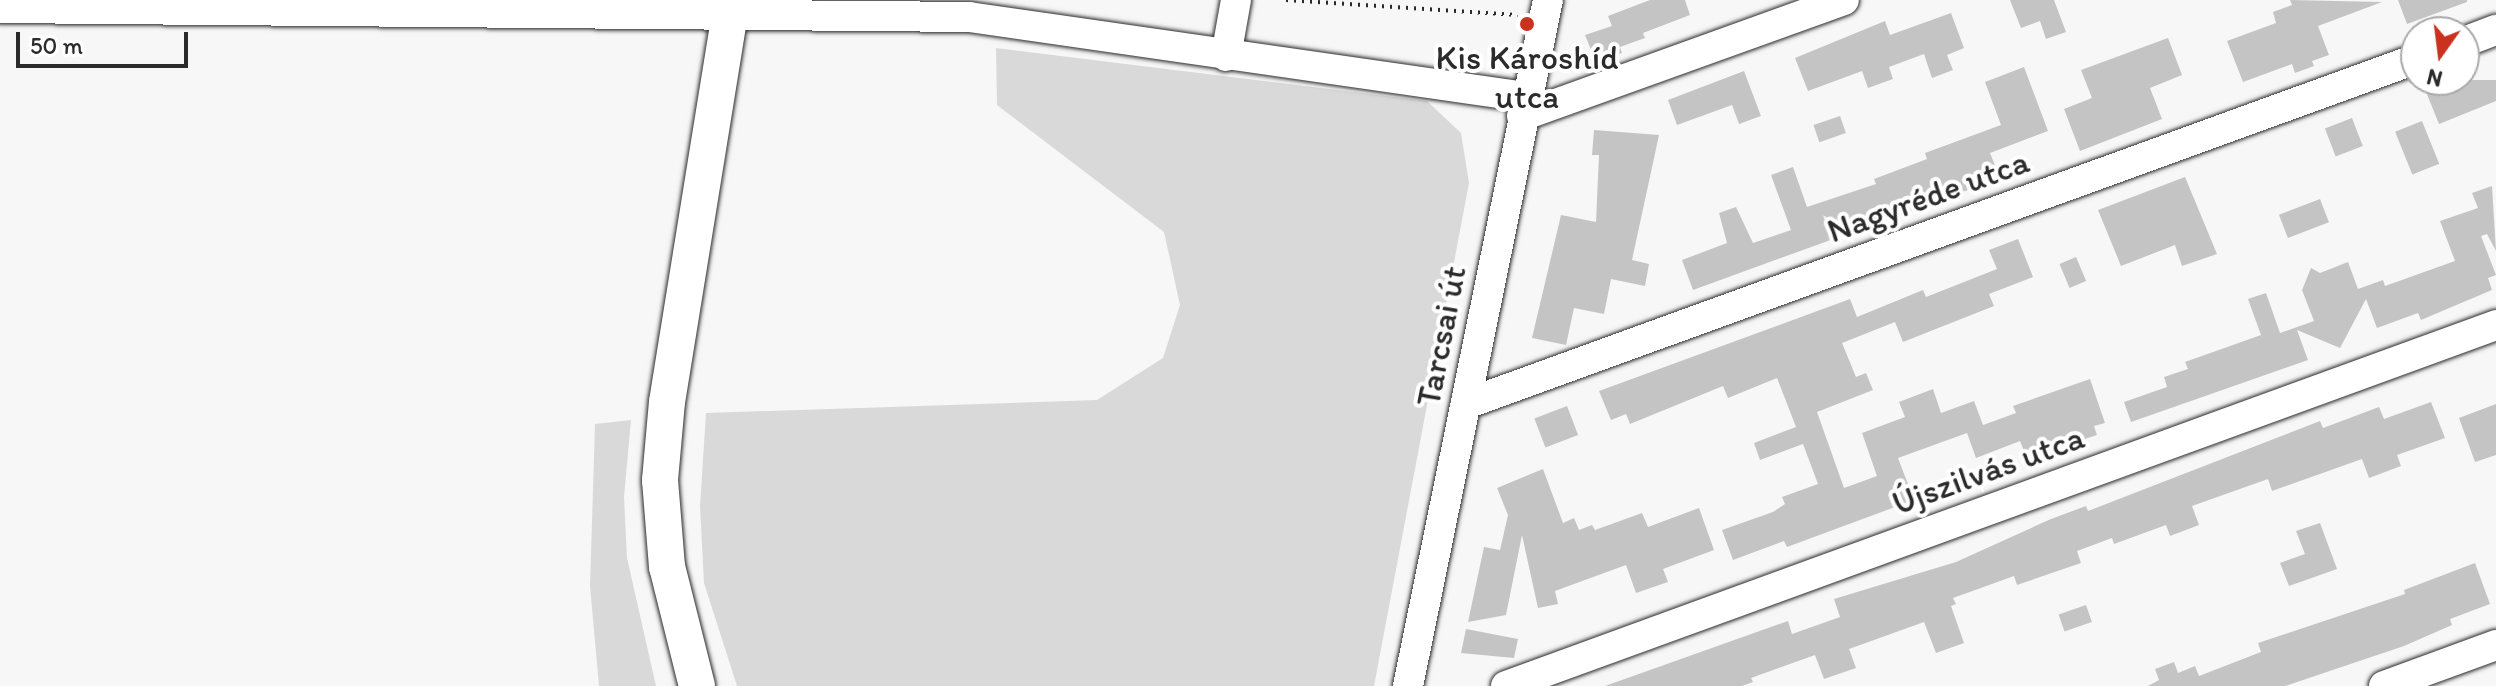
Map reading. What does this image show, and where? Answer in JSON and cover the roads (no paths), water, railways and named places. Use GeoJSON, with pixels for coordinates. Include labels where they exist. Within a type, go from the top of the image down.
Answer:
{"type":"FeatureCollection","features":[{"type":"Feature","properties":{"kind":"main road"},"geometry":{"type":"LineString","coordinates":[[697,686],[667,567],[660,480],[667,402],[730,7]]}},
{"type":"Feature","properties":{"kind":"street"},"geometry":{"type":"LineString","coordinates":[[1226,56],[1236,0]]}},
{"type":"Feature","properties":{"kind":"street"},"geometry":{"type":"LineString","coordinates":[[9,6],[730,7],[969,17],[1226,56],[1524,107],[1844,0]]}},
{"type":"Feature","properties":{"kind":"street","name":"Tarcsai út"},"geometry":{"type":"LineString","coordinates":[[1408,686],[1546,9]]}},
{"type":"Feature","properties":{"kind":"street","name":"Nagyréde utca"},"geometry":{"type":"LineString","coordinates":[[1466,404],[2400,65]]}},
{"type":"Feature","properties":{"kind":"street","name":"Újszilvás utca"},"geometry":{"type":"LineString","coordinates":[[1506,686],[2496,325]]}},
{"type":"Feature","properties":{"kind":"street"},"geometry":{"type":"LineString","coordinates":[[2384,686],[2496,645]]}},
{"type":"Feature","properties":{"kind":"place","name":"Kis Károshíd utca"},"geometry":{"type":"Point","coordinates":[1527,24]}}]}
